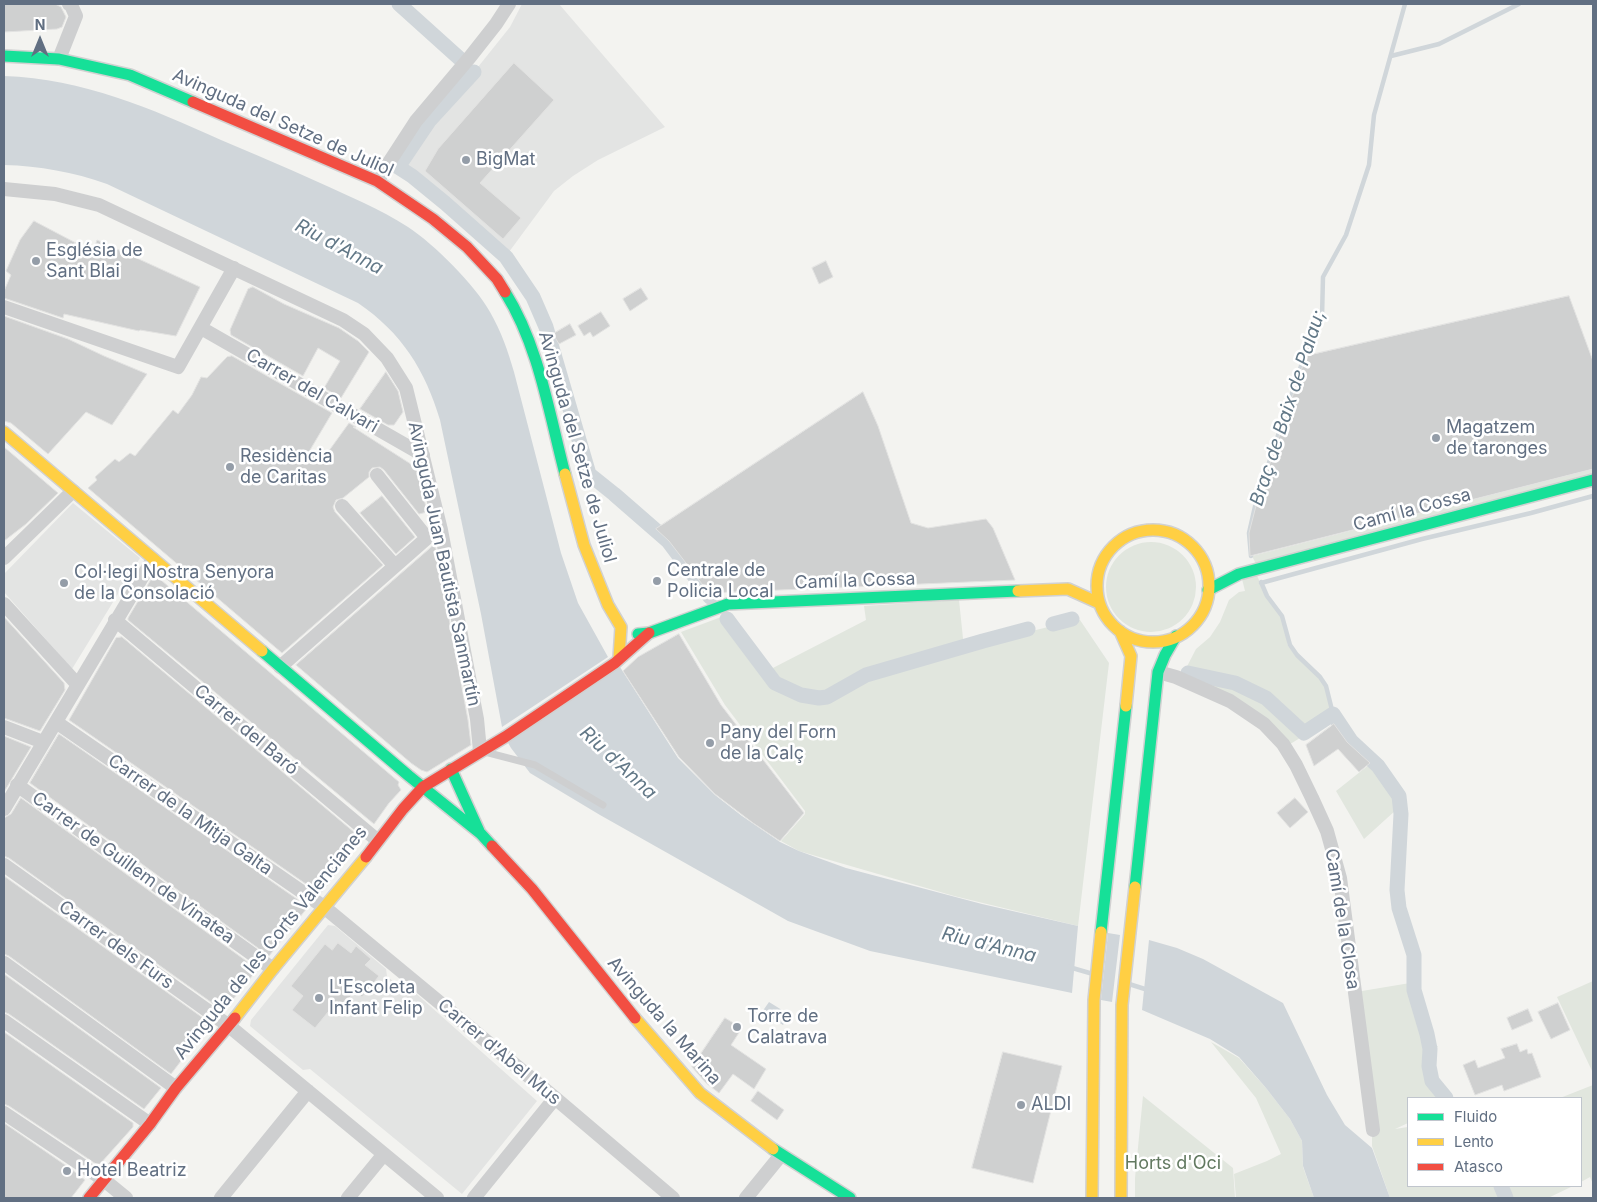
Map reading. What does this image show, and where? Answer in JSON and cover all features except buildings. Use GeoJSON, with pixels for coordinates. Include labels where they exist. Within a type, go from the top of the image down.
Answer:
{"type":"FeatureCollection","features":[{"type":"Feature","properties":{"kind":"main road","name":"Avinguda del Setze de Juliol"},"geometry":{"type":"LineString","coordinates":[[4,56],[60,59],[130,75],[377,181],[433,219],[467,247],[497,279],[516,309],[527,334],[535,357],[584,546],[608,605],[621,627]]}},
{"type":"Feature","properties":{"kind":"main road"},"geometry":{"type":"LineString","coordinates":[[4,432],[280,667],[481,834]]}},
{"type":"Feature","properties":{"kind":"main road","name":"Camí la Cossa"},"geometry":{"type":"LineString","coordinates":[[1208,590],[1240,574],[1593,480]]}},
{"type":"Feature","properties":{"kind":"main road"},"geometry":{"type":"LineString","coordinates":[[1154,530],[1170,532],[1183,539],[1195,549],[1203,562],[1208,576],[1205,605],[1198,618],[1188,629],[1176,636],[1162,641],[1147,641],[1133,638],[1120,631],[1104,614],[1097,583],[1098,572],[1104,558],[1113,546],[1125,537],[1139,532],[1154,530]]}},
{"type":"Feature","properties":{"kind":"main road"},"geometry":{"type":"LineString","coordinates":[[1203,562],[1240,574]]}},
{"type":"Feature","properties":{"kind":"main road","name":"Camí la Cossa"},"geometry":{"type":"LineString","coordinates":[[1068,590],[1098,572]]}},
{"type":"Feature","properties":{"kind":"main road","name":"Camí la Cossa"},"geometry":{"type":"LineString","coordinates":[[621,627],[640,635],[728,604],[1068,590],[1100,603]]}},
{"type":"Feature","properties":{"kind":"main road"},"geometry":{"type":"LineString","coordinates":[[617,661],[621,627]]}},
{"type":"Feature","properties":{"kind":"main road"},"geometry":{"type":"LineString","coordinates":[[1092,1198],[1094,1000],[1131,656],[1120,631]]}},
{"type":"Feature","properties":{"kind":"main road"},"geometry":{"type":"LineString","coordinates":[[617,661],[649,633]]}},
{"type":"Feature","properties":{"kind":"main road"},"geometry":{"type":"LineString","coordinates":[[1121,1198],[1122,1005],[1158,672],[1165,654],[1176,636]]}},
{"type":"Feature","properties":{"kind":"main road","name":"Avinguda de les Corts Valencianes"},"geometry":{"type":"LineString","coordinates":[[89,1198],[150,1124],[176,1088],[361,864],[403,808],[423,787],[505,737],[617,661]]}},
{"type":"Feature","properties":{"kind":"main road"},"geometry":{"type":"LineString","coordinates":[[451,769],[481,834]]}},
{"type":"Feature","properties":{"kind":"main road","name":"Avinguda la Marina"},"geometry":{"type":"LineString","coordinates":[[481,834],[532,888],[642,1027],[700,1093],[781,1155],[850,1198]]}},
{"type":"Feature","properties":{"kind":"street"},"geometry":{"type":"LineString","coordinates":[[60,59],[76,16],[69,4]]}},
{"type":"Feature","properties":{"kind":"street"},"geometry":{"type":"LineString","coordinates":[[377,181],[416,121],[470,57],[509,4]]}},
{"type":"Feature","properties":{"kind":"street","name":"Avinguda Juan Bautista Sanmartín"},"geometry":{"type":"LineString","coordinates":[[4,189],[55,194],[99,204],[343,320],[364,334],[387,358],[406,388],[441,530],[477,719],[480,751]]}},
{"type":"Feature","properties":{"kind":"street"},"geometry":{"type":"LineString","coordinates":[[4,307],[178,367],[234,268]]}},
{"type":"Feature","properties":{"kind":"street","name":"Carrer del Calvari"},"geometry":{"type":"LineString","coordinates":[[201,328],[423,455]]}},
{"type":"Feature","properties":{"kind":"street"},"geometry":{"type":"LineString","coordinates":[[376,475],[427,538]]}},
{"type":"Feature","properties":{"kind":"street"},"geometry":{"type":"LineString","coordinates":[[7,548],[73,491]]}},
{"type":"Feature","properties":{"kind":"street"},"geometry":{"type":"LineString","coordinates":[[342,506],[395,566]]}},
{"type":"Feature","properties":{"kind":"street"},"geometry":{"type":"LineString","coordinates":[[280,667],[427,538],[441,530]]}},
{"type":"Feature","properties":{"kind":"street"},"geometry":{"type":"LineString","coordinates":[[4,809],[152,559]]}},
{"type":"Feature","properties":{"kind":"street"},"geometry":{"type":"LineString","coordinates":[[4,604],[77,684]]}},
{"type":"Feature","properties":{"kind":"street","name":"Carrer del Baró"},"geometry":{"type":"LineString","coordinates":[[115,620],[378,840]]}},
{"type":"Feature","properties":{"kind":"street","name":"Camí de la Closa"},"geometry":{"type":"LineString","coordinates":[[1158,672],[1230,702],[1264,724],[1283,744],[1296,765],[1312,798],[1327,831],[1340,878],[1373,1130]]}},
{"type":"Feature","properties":{"kind":"street","name":"Carrer de la Mitja Galta"},"geometry":{"type":"LineString","coordinates":[[56,722],[324,907]]}},
{"type":"Feature","properties":{"kind":"street"},"geometry":{"type":"LineString","coordinates":[[4,727],[43,742]]}},
{"type":"Feature","properties":{"kind":"street","name":"Carrer de Guillem de Vinatea"},"geometry":{"type":"LineString","coordinates":[[17,785],[273,969]]}},
{"type":"Feature","properties":{"kind":"street","name":"Carrer dels Furs"},"geometry":{"type":"LineString","coordinates":[[4,865],[229,1026],[437,1198]]}},
{"type":"Feature","properties":{"kind":"street","name":"Carrer d'Abel Mus"},"geometry":{"type":"LineString","coordinates":[[324,907],[674,1198]]}},
{"type":"Feature","properties":{"kind":"street"},"geometry":{"type":"LineString","coordinates":[[4,963],[176,1088]]}},
{"type":"Feature","properties":{"kind":"street"},"geometry":{"type":"LineString","coordinates":[[4,1021],[150,1124]]}},
{"type":"Feature","properties":{"kind":"street"},"geometry":{"type":"LineString","coordinates":[[221,1198],[308,1091]]}},
{"type":"Feature","properties":{"kind":"street"},"geometry":{"type":"LineString","coordinates":[[474,1198],[555,1098]]}},
{"type":"Feature","properties":{"kind":"street"},"geometry":{"type":"LineString","coordinates":[[4,1113],[104,1180],[126,1198]]}},
{"type":"Feature","properties":{"kind":"street"},"geometry":{"type":"LineString","coordinates":[[348,1198],[384,1154]]}},
{"type":"Feature","properties":{"kind":"street"},"geometry":{"type":"LineString","coordinates":[[746,1198],[781,1155]]}},
{"type":"Feature","properties":{"kind":"lane"},"geometry":{"type":"LineString","coordinates":[[480,751],[536,765],[603,805]]}},
{"type":"Feature","properties":{"kind":"shaded area"},"geometry":{"type":"Polygon","coordinates":[[[522,4],[559,4],[665,127],[598,160],[554,191],[506,256],[457,210],[399,166],[429,122],[474,72],[510,27],[522,4]]]}},
{"type":"Feature","properties":{"kind":"shaded area","name":"Col·legi Nostra Senyora de la Consolació"},"geometry":{"type":"Polygon","coordinates":[[[73,503],[140,558],[72,669],[4,592],[4,574],[73,503]]]}},
{"type":"Feature","properties":{"kind":"shaded area"},"geometry":{"type":"Polygon","coordinates":[[[328,925],[335,926],[386,969],[387,976],[403,990],[412,990],[537,1101],[462,1194],[310,1069],[303,1070],[250,1026],[251,1020],[328,925]]]}},
{"type":"Feature","properties":{"kind":"green space"},"geometry":{"type":"Polygon","coordinates":[[[1593,469],[1593,479],[1256,564],[1252,556],[1593,469]]]}},
{"type":"Feature","properties":{"kind":"green space"},"geometry":{"type":"Polygon","coordinates":[[[1151,542],[1168,546],[1183,555],[1192,570],[1196,587],[1192,604],[1183,619],[1168,628],[1151,632],[1134,628],[1119,619],[1110,604],[1106,587],[1110,570],[1119,555],[1134,546],[1151,542]]]}},
{"type":"Feature","properties":{"kind":"green space"},"geometry":{"type":"Polygon","coordinates":[[[1255,571],[1266,596],[1284,623],[1288,646],[1296,656],[1320,677],[1334,717],[1287,746],[1284,741],[1181,678],[1196,649],[1210,637],[1220,622],[1229,600],[1239,592],[1245,591],[1241,575],[1255,571]]]}},
{"type":"Feature","properties":{"kind":"green space"},"geometry":{"type":"Polygon","coordinates":[[[959,600],[964,648],[1080,620],[1109,663],[1078,926],[954,896],[799,851],[781,841],[805,814],[805,811],[725,705],[681,632],[732,613],[769,670],[866,620],[864,606],[959,600]]]}},
{"type":"Feature","properties":{"kind":"green space"},"geometry":{"type":"Polygon","coordinates":[[[1370,764],[1391,792],[1396,804],[1396,810],[1364,839],[1336,791],[1370,764]]]}},
{"type":"Feature","properties":{"kind":"green space"},"geometry":{"type":"Polygon","coordinates":[[[1593,981],[1593,1073],[1557,997],[1593,981]]]}},
{"type":"Feature","properties":{"kind":"green space"},"geometry":{"type":"Polygon","coordinates":[[[1410,983],[1428,1048],[1438,1046],[1434,1053],[1434,1066],[1436,1074],[1450,1097],[1407,1097],[1407,1123],[1395,1129],[1407,1127],[1407,1187],[1500,1187],[1505,1198],[1390,1198],[1372,1146],[1372,1130],[1356,992],[1410,983]]]}},
{"type":"Feature","properties":{"kind":"green space"},"geometry":{"type":"Polygon","coordinates":[[[1211,1042],[1239,1058],[1290,1119],[1302,1141],[1303,1167],[1314,1198],[1236,1198],[1234,1174],[1281,1154],[1256,1098],[1211,1042]]]}},
{"type":"Feature","properties":{"kind":"green space"},"geometry":{"type":"Polygon","coordinates":[[[1593,1085],[1593,1184],[1590,1177],[1582,1181],[1582,1097],[1563,1097],[1593,1085]]]}},
{"type":"Feature","properties":{"kind":"green space","name":"Horts d'Oci"},"geometry":{"type":"Polygon","coordinates":[[[1143,1096],[1233,1168],[1235,1198],[1135,1198],[1135,1178],[1143,1096]]]}},
{"type":"Feature","properties":{"kind":"green space"},"geometry":{"type":"Polygon","coordinates":[[[1508,1187],[1571,1187],[1548,1198],[1513,1198],[1508,1187]]]}},
{"type":"Feature","properties":{"kind":"water"},"geometry":{"type":"Polygon","coordinates":[[[4,76],[62,83],[89,89],[142,106],[375,208],[408,227],[441,254],[475,290],[494,319],[501,334],[514,372],[561,553],[578,603],[608,657],[502,727],[481,614],[440,420],[427,385],[410,354],[387,327],[358,303],[107,184],[56,170],[4,165],[4,76]]]}},
{"type":"Feature","properties":{"kind":"water"},"geometry":{"type":"Polygon","coordinates":[[[620,667],[678,758],[715,795],[780,842],[846,868],[982,904],[1078,926],[1072,993],[870,951],[788,921],[600,815],[530,773],[507,741],[620,667]]]}},
{"type":"Feature","properties":{"kind":"water"},"geometry":{"type":"Polygon","coordinates":[[[1108,933],[1120,935],[1112,1002],[1101,1000],[1108,933]]]}},
{"type":"Feature","properties":{"kind":"water"},"geometry":{"type":"Polygon","coordinates":[[[1149,940],[1177,948],[1203,959],[1283,1003],[1327,1095],[1345,1125],[1372,1148],[1390,1198],[1314,1198],[1303,1166],[1302,1141],[1290,1119],[1239,1057],[1210,1039],[1142,1010],[1149,940]]]}},
{"type":"Feature","properties":{"kind":"water"},"geometry":{"type":"Polygon","coordinates":[[[769,1002],[790,1015],[783,1025],[762,1012],[769,1002]]]}},
{"type":"Feature","properties":{"kind":"waterway"},"geometry":{"type":"LineString","coordinates":[[399,4],[459,58]]}},
{"type":"Feature","properties":{"kind":"waterway","name":"Braç de Baix de Palau;"},"geometry":{"type":"LineString","coordinates":[[1251,556],[1249,533],[1256,502],[1303,360],[1322,317],[1323,277],[1346,235],[1369,165],[1374,115],[1405,4]]}},
{"type":"Feature","properties":{"kind":"waterway"},"geometry":{"type":"LineString","coordinates":[[1391,56],[1439,44],[1519,4]]}},
{"type":"Feature","properties":{"kind":"waterway"},"geometry":{"type":"LineString","coordinates":[[474,72],[429,121],[398,167],[445,203],[506,257],[533,297],[546,327],[589,474],[668,541],[710,597]]}},
{"type":"Feature","properties":{"kind":"waterway"},"geometry":{"type":"LineString","coordinates":[[1261,583],[1422,539],[1593,496]]}},
{"type":"Feature","properties":{"kind":"waterway","name":"Braç de Baix de Palau;"},"geometry":{"type":"LineString","coordinates":[[1261,582],[1267,596],[1282,616],[1290,645],[1326,686],[1333,714]]}},
{"type":"Feature","properties":{"kind":"waterway"},"geometry":{"type":"LineString","coordinates":[[727,619],[775,683],[801,695],[819,698],[827,697],[866,675],[1028,629]]}},
{"type":"Feature","properties":{"kind":"waterway"},"geometry":{"type":"LineString","coordinates":[[1053,624],[1072,619]]}},
{"type":"Feature","properties":{"kind":"waterway"},"geometry":{"type":"LineString","coordinates":[[1188,673],[1235,683],[1266,698],[1304,733],[1333,714],[1351,741],[1378,766],[1399,796],[1401,814],[1397,890],[1399,908],[1414,955],[1414,990],[1430,1049],[1429,1066],[1432,1081],[1445,1097]]}},
{"type":"Feature","properties":{"kind":"waterway","name":"Riu d'Anna"},"geometry":{"type":"LineString","coordinates":[[1069,967],[1093,974]]}},
{"type":"Feature","properties":{"kind":"waterway","name":"Riu d'Anna"},"geometry":{"type":"LineString","coordinates":[[1129,984],[1148,990]]}},
{"type":"Feature","properties":{"kind":"waterway"},"geometry":{"type":"LineString","coordinates":[[1501,1187],[1506,1198]]}},
{"type":"Feature","properties":{"kind":"traffic: fast"},"geometry":{"type":"LineString","coordinates":[[4,56],[59,59],[130,75],[193,102]]}},
{"type":"Feature","properties":{"kind":"traffic: fast"},"geometry":{"type":"LineString","coordinates":[[505,292],[517,313],[535,357],[565,474]]}},
{"type":"Feature","properties":{"kind":"traffic: fast"},"geometry":{"type":"LineString","coordinates":[[1208,590],[1239,574],[1593,480]]}},
{"type":"Feature","properties":{"kind":"traffic: fast"},"geometry":{"type":"LineString","coordinates":[[638,634],[649,633],[728,604],[1018,591]]}},
{"type":"Feature","properties":{"kind":"traffic: fast"},"geometry":{"type":"LineString","coordinates":[[1135,887],[1158,672],[1176,636]]}},
{"type":"Feature","properties":{"kind":"traffic: fast"},"geometry":{"type":"LineString","coordinates":[[262,651],[409,776],[481,834],[492,846]]}},
{"type":"Feature","properties":{"kind":"traffic: fast"},"geometry":{"type":"LineString","coordinates":[[1101,932],[1126,706]]}},
{"type":"Feature","properties":{"kind":"traffic: fast"},"geometry":{"type":"LineString","coordinates":[[451,769],[479,831]]}},
{"type":"Feature","properties":{"kind":"traffic: fast"},"geometry":{"type":"LineString","coordinates":[[773,1149],[850,1198]]}},
{"type":"Feature","properties":{"kind":"traffic: slow"},"geometry":{"type":"LineString","coordinates":[[4,432],[262,651]]}},
{"type":"Feature","properties":{"kind":"traffic: slow"},"geometry":{"type":"LineString","coordinates":[[565,474],[584,545],[608,605],[621,627],[619,658]]}},
{"type":"Feature","properties":{"kind":"traffic: slow"},"geometry":{"type":"LineString","coordinates":[[1153,530],[1174,535],[1192,547],[1204,565],[1209,586],[1204,607],[1192,625],[1174,637],[1153,642],[1132,637],[1114,625],[1102,607],[1097,586],[1102,565],[1114,547],[1132,535],[1153,530]]}},
{"type":"Feature","properties":{"kind":"traffic: slow"},"geometry":{"type":"LineString","coordinates":[[1018,591],[1068,589],[1099,603]]}},
{"type":"Feature","properties":{"kind":"traffic: slow"},"geometry":{"type":"LineString","coordinates":[[1120,631],[1131,656],[1126,706]]}},
{"type":"Feature","properties":{"kind":"traffic: slow"},"geometry":{"type":"LineString","coordinates":[[235,1018],[366,857]]}},
{"type":"Feature","properties":{"kind":"traffic: slow"},"geometry":{"type":"LineString","coordinates":[[1121,1198],[1122,1005],[1135,887]]}},
{"type":"Feature","properties":{"kind":"traffic: slow"},"geometry":{"type":"LineString","coordinates":[[1092,1198],[1094,1000],[1101,932]]}},
{"type":"Feature","properties":{"kind":"traffic: slow"},"geometry":{"type":"LineString","coordinates":[[635,1018],[700,1093],[773,1149]]}},
{"type":"Feature","properties":{"kind":"traffic: jam"},"geometry":{"type":"LineString","coordinates":[[193,102],[377,181],[433,219],[467,247],[497,279],[505,292]]}},
{"type":"Feature","properties":{"kind":"traffic: jam"},"geometry":{"type":"LineString","coordinates":[[366,857],[403,809],[423,787],[505,737],[615,663],[649,633]]}},
{"type":"Feature","properties":{"kind":"traffic: jam"},"geometry":{"type":"LineString","coordinates":[[492,846],[532,889],[635,1018]]}},
{"type":"Feature","properties":{"kind":"traffic: jam"},"geometry":{"type":"LineString","coordinates":[[89,1198],[150,1124],[176,1088],[235,1018]]}},
{"type":"Feature","properties":{"kind":"place","name":"BigMat"},"geometry":{"type":"Point","coordinates":[466,160]}},
{"type":"Feature","properties":{"kind":"place","name":"Església de Sant Blai"},"geometry":{"type":"Point","coordinates":[36,261]}},
{"type":"Feature","properties":{"kind":"place","name":"Magatzem de taronges"},"geometry":{"type":"Point","coordinates":[1436,438]}},
{"type":"Feature","properties":{"kind":"place","name":"Residència de Caritas"},"geometry":{"type":"Point","coordinates":[230,467]}},
{"type":"Feature","properties":{"kind":"place","name":"Centrale de Policia Local"},"geometry":{"type":"Point","coordinates":[657,581]}},
{"type":"Feature","properties":{"kind":"place","name":"Col·legi Nostra Senyora de la Consolació"},"geometry":{"type":"Point","coordinates":[64,583]}},
{"type":"Feature","properties":{"kind":"place","name":"Pany del Forn de la Calç"},"geometry":{"type":"Point","coordinates":[710,743]}},
{"type":"Feature","properties":{"kind":"place","name":"L'Escoleta Infant Felip"},"geometry":{"type":"Point","coordinates":[319,998]}},
{"type":"Feature","properties":{"kind":"place","name":"Torre de Calatrava"},"geometry":{"type":"Point","coordinates":[737,1027]}},
{"type":"Feature","properties":{"kind":"place","name":"ALDI"},"geometry":{"type":"Point","coordinates":[1021,1105]}},
{"type":"Feature","properties":{"kind":"place","name":"Hotel Beatriz"},"geometry":{"type":"Point","coordinates":[67,1171]}}]}
